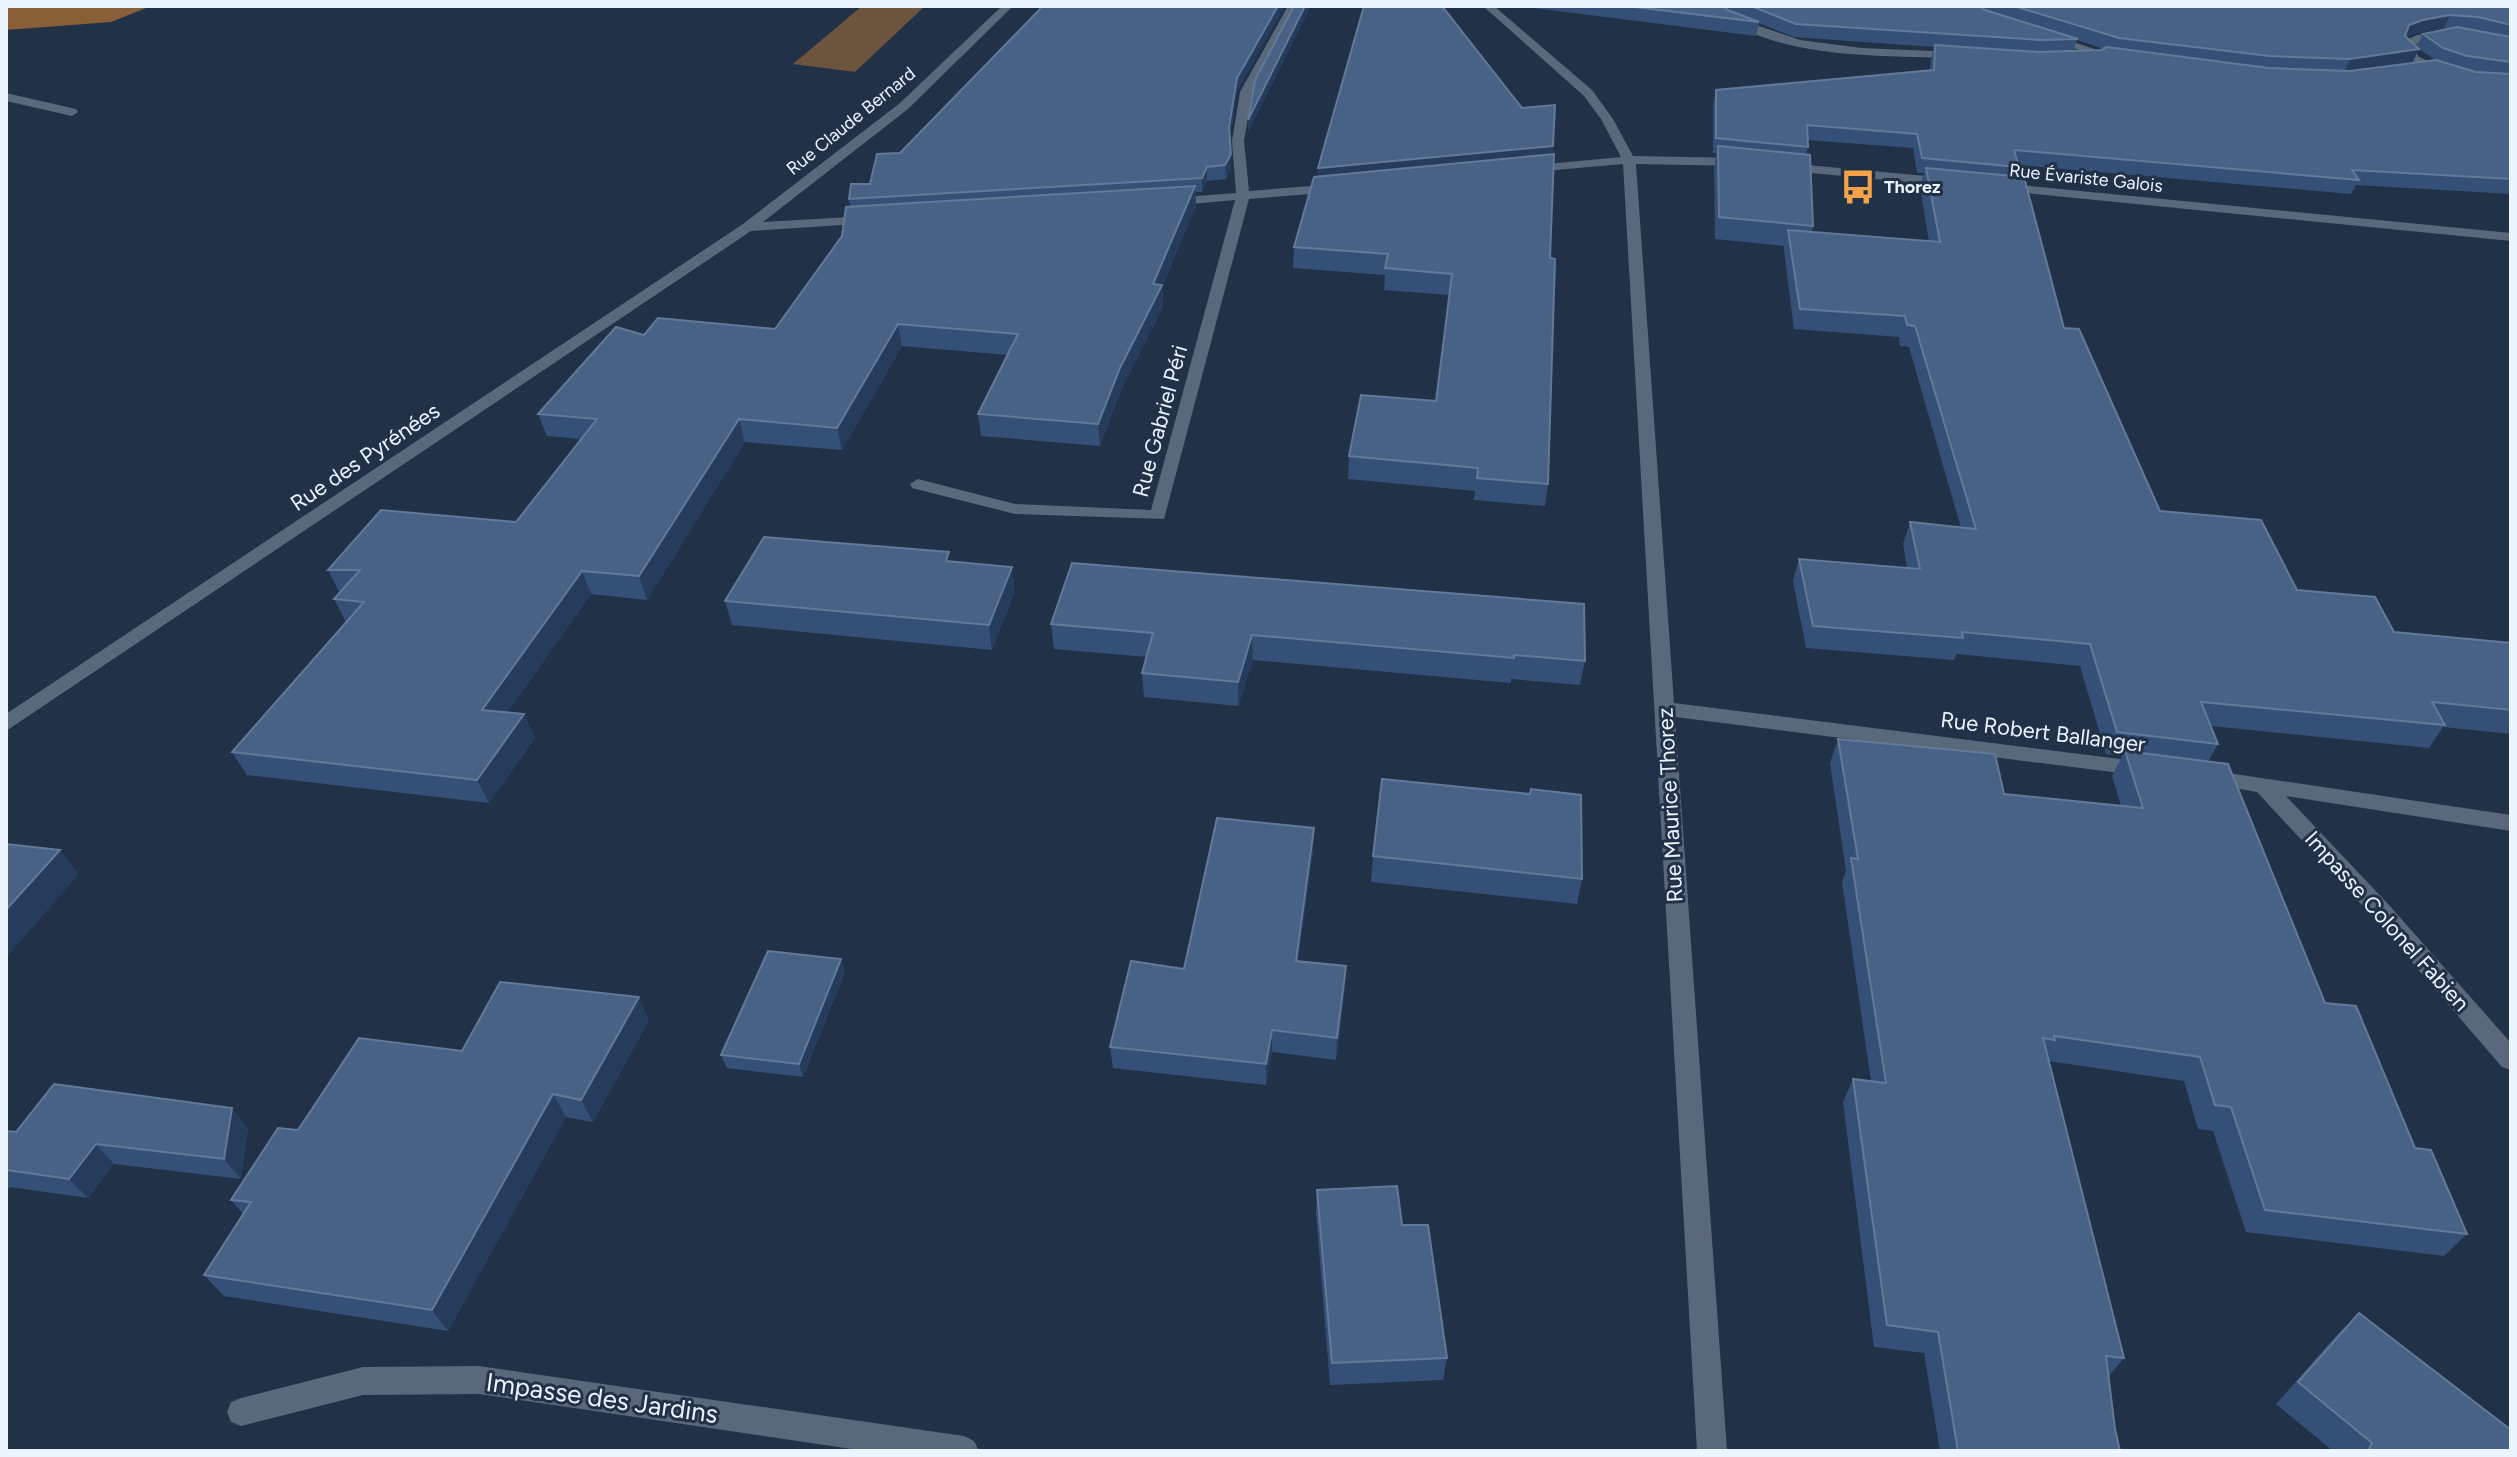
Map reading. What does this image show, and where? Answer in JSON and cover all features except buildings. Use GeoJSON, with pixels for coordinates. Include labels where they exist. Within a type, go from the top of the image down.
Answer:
{"type":"FeatureCollection","features":[{"type":"Feature","properties":{"kind":"street","name":"Rue Claude Bernard"},"geometry":{"type":"LineString","coordinates":[[748,227],[904,106],[1008,6]]}},
{"type":"Feature","properties":{"kind":"street"},"geometry":{"type":"LineString","coordinates":[[1243,197],[1238,141],[1246,92],[1293,6]]}},
{"type":"Feature","properties":{"kind":"street"},"geometry":{"type":"LineString","coordinates":[[1488,6],[1588,93],[1607,119],[1629,160]]}},
{"type":"Feature","properties":{"kind":"street"},"geometry":{"type":"LineString","coordinates":[[1714,6],[1743,25],[1790,43],[1972,56]]}},
{"type":"Feature","properties":{"kind":"street"},"geometry":{"type":"LineString","coordinates":[[2042,35],[2112,58]]}},
{"type":"Feature","properties":{"kind":"street"},"geometry":{"type":"LineString","coordinates":[[2454,75],[2415,59],[2407,50],[2408,43],[2433,35],[2466,36]]}},
{"type":"Feature","properties":{"kind":"street"},"geometry":{"type":"LineString","coordinates":[[2066,59],[2127,59]]}},
{"type":"Feature","properties":{"kind":"street"},"geometry":{"type":"LineString","coordinates":[[2402,71],[2431,67]]}},
{"type":"Feature","properties":{"kind":"street"},"geometry":{"type":"LineString","coordinates":[[6,97],[72,112]]}},
{"type":"Feature","properties":{"kind":"street"},"geometry":{"type":"LineString","coordinates":[[1505,172],[1629,160],[1714,160],[1761,164]]}},
{"type":"Feature","properties":{"kind":"street","name":"Rue Maurice Thorez"},"geometry":{"type":"LineString","coordinates":[[1629,160],[1712,1451]]}},
{"type":"Feature","properties":{"kind":"street"},"geometry":{"type":"LineString","coordinates":[[1777,166],[1964,184]]}},
{"type":"Feature","properties":{"kind":"street","name":"Rue Évariste Galois"},"geometry":{"type":"LineString","coordinates":[[1980,185],[2511,237]]}},
{"type":"Feature","properties":{"kind":"street"},"geometry":{"type":"LineString","coordinates":[[1163,202],[1351,187]]}},
{"type":"Feature","properties":{"kind":"street","name":"Rue Gabriel Péri"},"geometry":{"type":"LineString","coordinates":[[918,484],[1015,509],[1158,515],[1243,197]]}},
{"type":"Feature","properties":{"kind":"street"},"geometry":{"type":"LineString","coordinates":[[748,227],[876,219]]}},
{"type":"Feature","properties":{"kind":"street","name":"Rue des Pyrénées"},"geometry":{"type":"LineString","coordinates":[[6,724],[748,227]]}},
{"type":"Feature","properties":{"kind":"street","name":"Rue Robert Ballanger"},"geometry":{"type":"LineString","coordinates":[[1664,709],[2262,784],[2511,823]]}},
{"type":"Feature","properties":{"kind":"street","name":"Impasse Colonel Fabien"},"geometry":{"type":"LineString","coordinates":[[2262,784],[2381,911],[2511,1060]]}},
{"type":"Feature","properties":{"kind":"street","name":"Impasse des Jardins"},"geometry":{"type":"LineString","coordinates":[[241,1412],[363,1381],[479,1380],[964,1451]]}},
{"type":"Feature","properties":{"kind":"shaded area"},"geometry":{"type":"Polygon","coordinates":[[[6,6],[151,6],[111,22],[6,30],[6,6]]]}},
{"type":"Feature","properties":{"kind":"shaded area"},"geometry":{"type":"Polygon","coordinates":[[[862,6],[925,6],[855,72],[793,64],[862,6]]]}},
{"type":"Feature","properties":{"kind":"place","name":"Thorez"},"geometry":{"type":"Point","coordinates":[1858,187]}}]}
